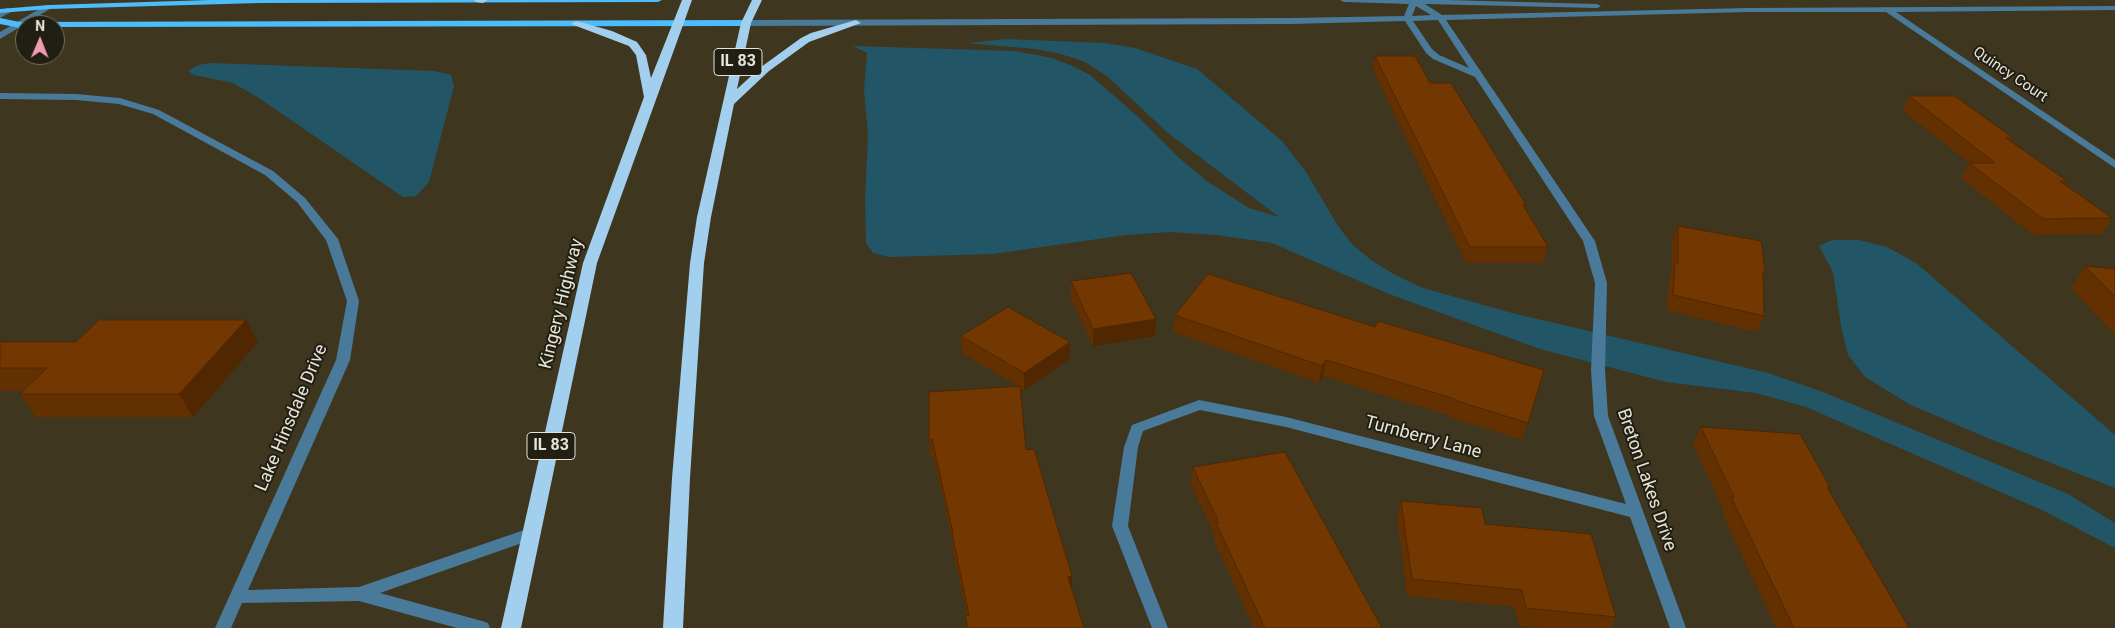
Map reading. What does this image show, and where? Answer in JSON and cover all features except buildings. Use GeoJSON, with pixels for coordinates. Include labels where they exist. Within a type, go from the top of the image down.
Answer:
{"type":"FeatureCollection","features":[{"type":"Feature","properties":{"kind":"highway","name":"Kingery Highway"},"geometry":{"type":"LineString","coordinates":[[510,628],[533,533],[590,263],[687,0]]}},
{"type":"Feature","properties":{"kind":"highway","name":"IL 83"},"geometry":{"type":"LineString","coordinates":[[672,628],[694,284],[704,217],[746,23],[757,0]]}},
{"type":"Feature","properties":{"kind":"highway"},"geometry":{"type":"LineString","coordinates":[[730,102],[765,69],[806,40],[815,35],[856,23]]}},
{"type":"Feature","properties":{"kind":"highway"},"geometry":{"type":"LineString","coordinates":[[576,24],[608,32],[633,44],[641,55],[650,97]]}},
{"type":"Feature","properties":{"kind":"main road"},"geometry":{"type":"LineString","coordinates":[[0,11],[49,7],[260,1],[658,0]]}},
{"type":"Feature","properties":{"kind":"main road"},"geometry":{"type":"LineString","coordinates":[[0,21],[15,24]]}},
{"type":"Feature","properties":{"kind":"main road"},"geometry":{"type":"LineString","coordinates":[[65,25],[746,23]]}},
{"type":"Feature","properties":{"kind":"street"},"geometry":{"type":"LineString","coordinates":[[1344,0],[1747,10]]}},
{"type":"Feature","properties":{"kind":"street"},"geometry":{"type":"LineString","coordinates":[[1414,1],[1440,17]]}},
{"type":"Feature","properties":{"kind":"street"},"geometry":{"type":"LineString","coordinates":[[1407,18],[1414,1]]}},
{"type":"Feature","properties":{"kind":"street"},"geometry":{"type":"LineString","coordinates":[[36,15],[49,7]]}},
{"type":"Feature","properties":{"kind":"street"},"geometry":{"type":"LineString","coordinates":[[746,23],[1291,21],[1747,10],[2115,8]]}},
{"type":"Feature","properties":{"kind":"street","name":"Quincy Court"},"geometry":{"type":"LineString","coordinates":[[1887,9],[2115,165]]}},
{"type":"Feature","properties":{"kind":"street"},"geometry":{"type":"LineString","coordinates":[[0,16],[10,10]]}},
{"type":"Feature","properties":{"kind":"street","name":"Breton Lakes Drive"},"geometry":{"type":"LineString","coordinates":[[1440,17],[1589,241],[1601,283],[1598,370],[1601,416],[1678,628]]}},
{"type":"Feature","properties":{"kind":"street"},"geometry":{"type":"LineString","coordinates":[[1407,18],[1429,51],[1436,57],[1478,75]]}},
{"type":"Feature","properties":{"kind":"street"},"geometry":{"type":"LineString","coordinates":[[0,36],[15,28]]}},
{"type":"Feature","properties":{"kind":"street","name":"Lake Hinsdale Drive"},"geometry":{"type":"LineString","coordinates":[[0,96],[76,96],[120,101],[156,112],[269,173],[301,200],[332,240],[353,301],[343,360],[223,628]]}},
{"type":"Feature","properties":{"kind":"street","name":"Turnberry Lane"},"geometry":{"type":"LineString","coordinates":[[1160,628],[1120,526],[1132,447],[1137,428],[1199,405],[1286,422],[1637,513]]}},
{"type":"Feature","properties":{"kind":"street"},"geometry":{"type":"LineString","coordinates":[[360,594],[533,533]]}},
{"type":"Feature","properties":{"kind":"street"},"geometry":{"type":"LineString","coordinates":[[236,597],[360,594],[482,628]]}},
{"type":"Feature","properties":{"kind":"water"},"geometry":{"type":"Polygon","coordinates":[[[1006,39],[1104,43],[1135,48],[1197,69],[1282,141],[1306,172],[1338,226],[1352,244],[1371,260],[1395,275],[1423,288],[1512,313],[1768,373],[1823,392],[2068,494],[2115,523],[2115,548],[2044,511],[1806,407],[1756,393],[1666,382],[1540,349],[1389,294],[1272,243],[1217,235],[1169,232],[1126,235],[993,254],[889,257],[873,253],[866,243],[865,199],[868,135],[864,90],[867,53],[853,46],[1016,51],[1052,58],[1075,67],[1090,75],[1136,115],[1178,157],[1208,182],[1249,208],[1279,217],[1168,133],[1108,77],[1085,62],[1061,54],[1035,49],[967,43],[1006,39]]]}},
{"type":"Feature","properties":{"kind":"water"},"geometry":{"type":"Polygon","coordinates":[[[211,63],[434,71],[451,75],[454,86],[429,182],[416,196],[403,197],[259,98],[233,83],[194,75],[188,71],[198,65],[211,63]]]}},
{"type":"Feature","properties":{"kind":"water"},"geometry":{"type":"Polygon","coordinates":[[[1832,240],[1859,240],[1887,247],[1916,263],[2115,435],[2115,488],[1985,437],[1909,404],[1865,377],[1848,355],[1841,326],[1833,272],[1819,246],[1832,240]]]}}]}
